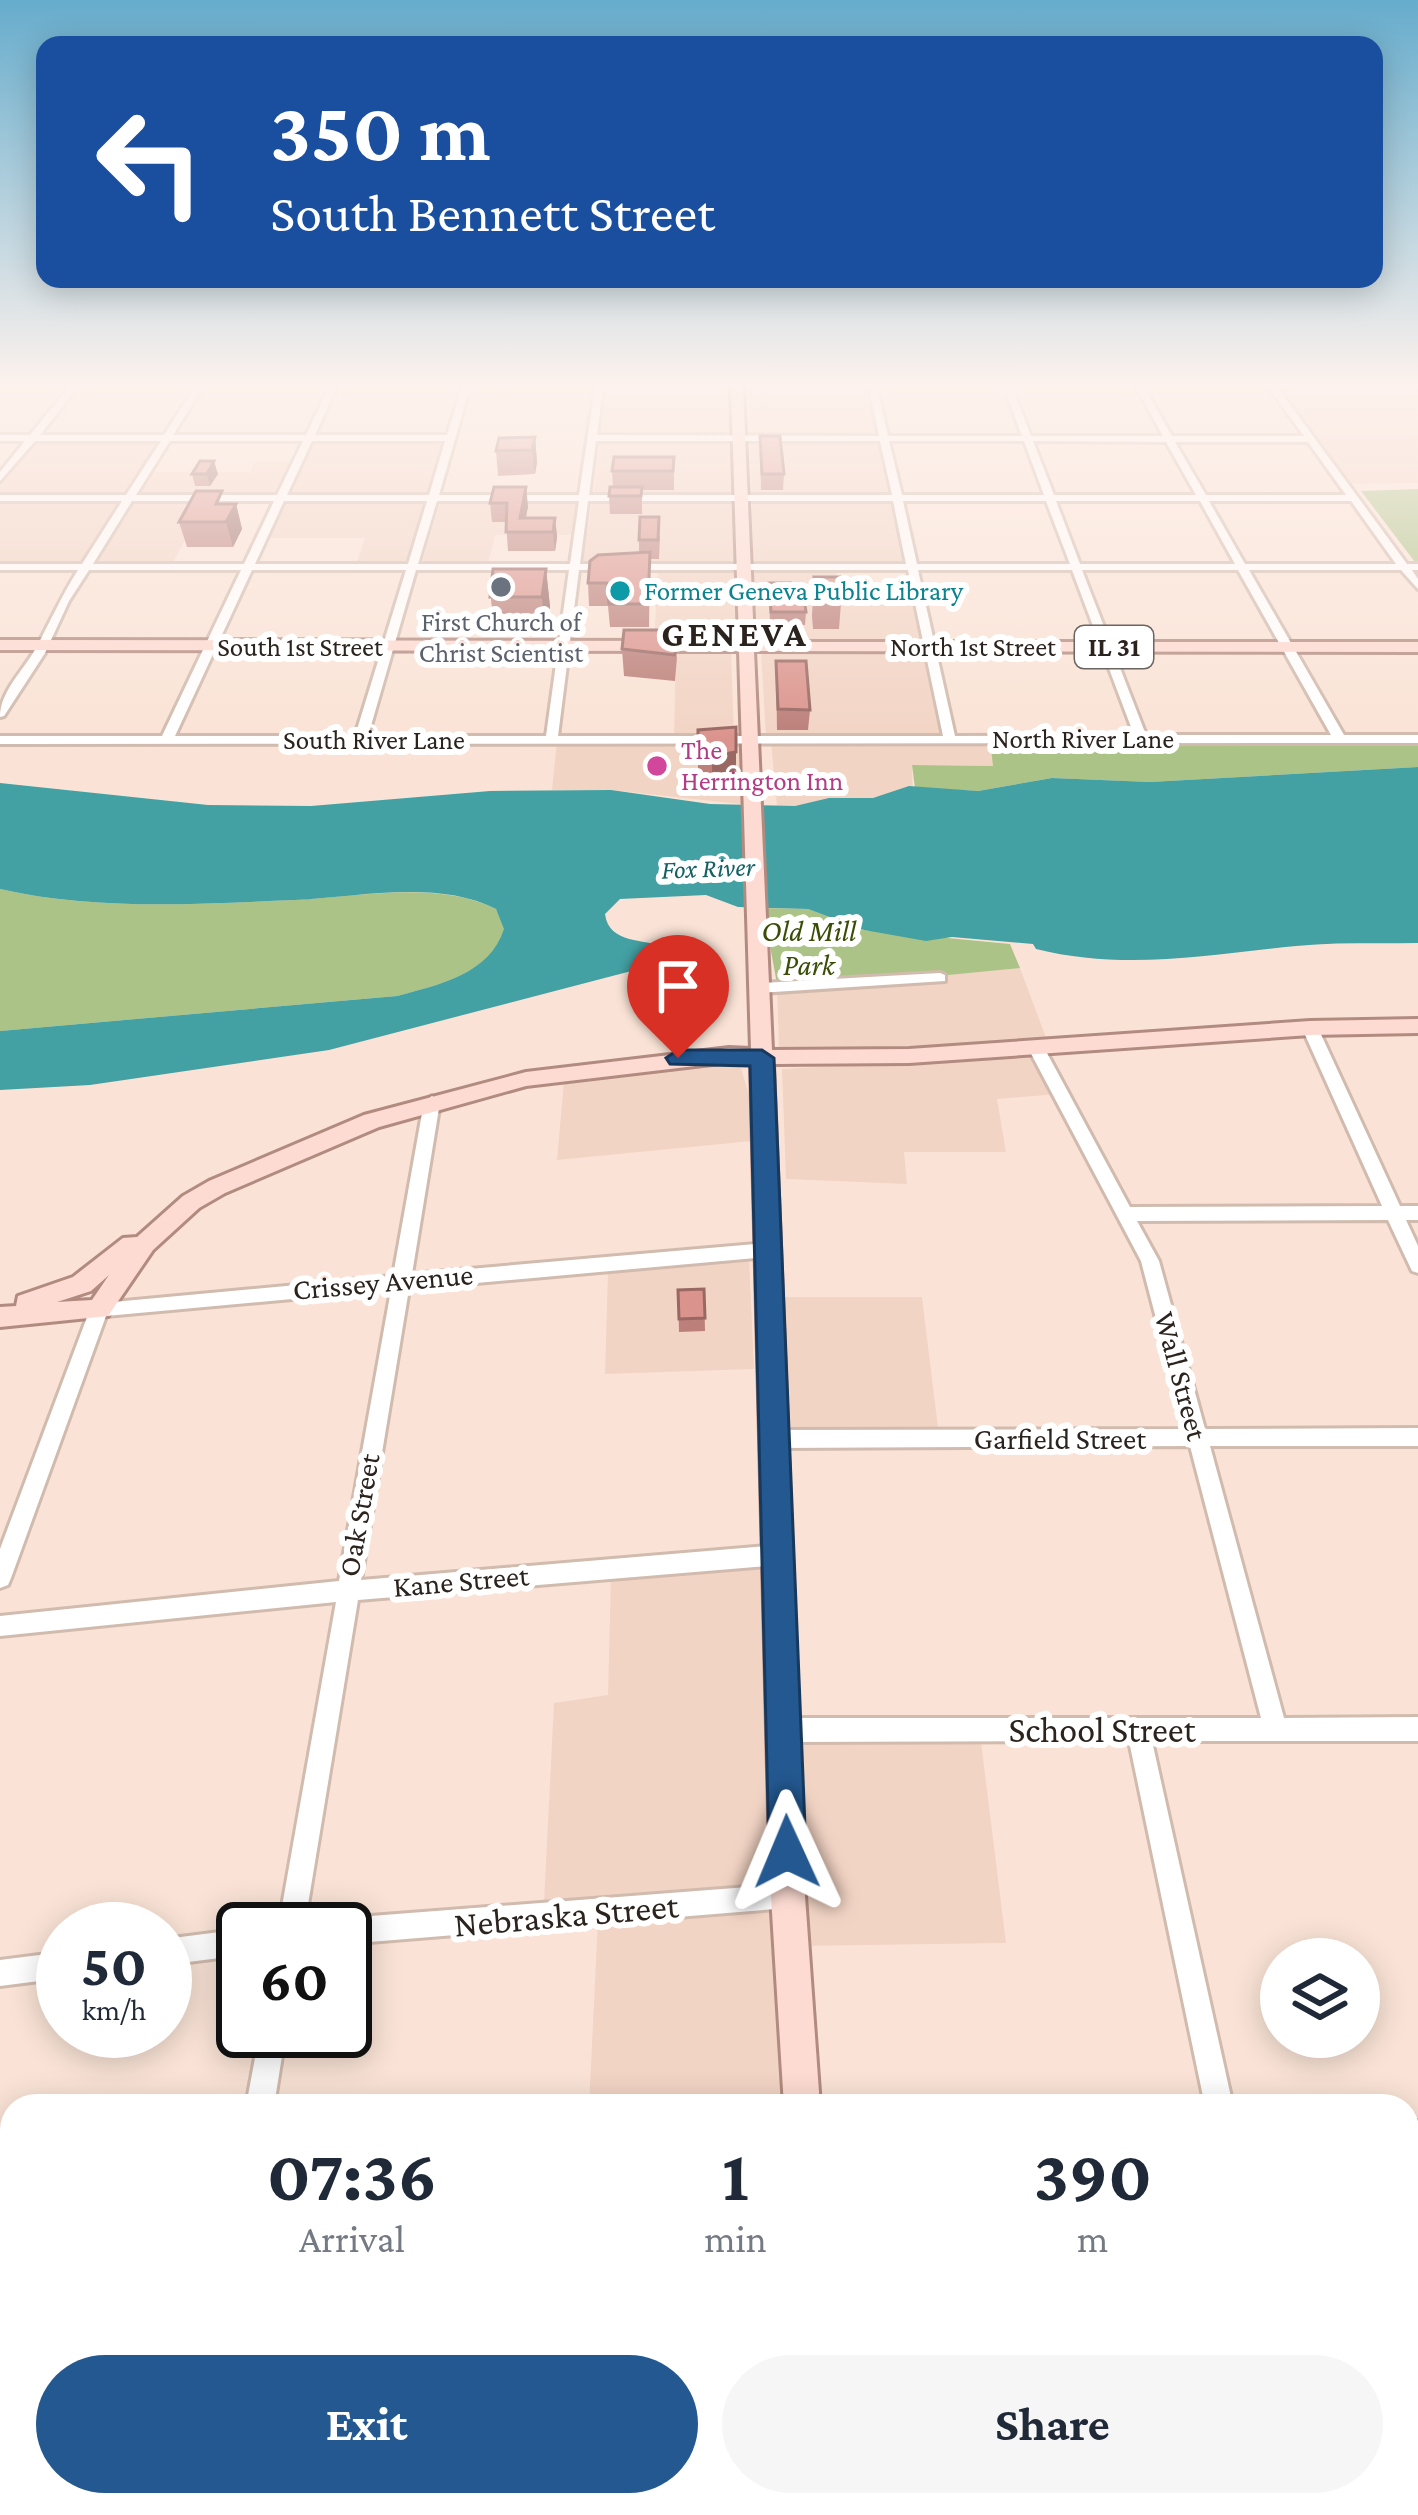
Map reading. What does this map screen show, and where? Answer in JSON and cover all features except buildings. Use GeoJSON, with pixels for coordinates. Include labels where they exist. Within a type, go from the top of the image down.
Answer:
{"type":"FeatureCollection","features":[{"type":"Feature","properties":{"kind":"main road"},"geometry":{"type":"LineString","coordinates":[[740,504],[780,1555],[788,1896],[801,2094]]}},
{"type":"Feature","properties":{"kind":"main road","name":"South 1st Street"},"geometry":{"type":"LineString","coordinates":[[0,645],[745,647]]}},
{"type":"Feature","properties":{"kind":"main road","name":"North 1st Street"},"geometry":{"type":"LineString","coordinates":[[745,647],[1418,647]]}},
{"type":"Feature","properties":{"kind":"main road"},"geometry":{"type":"LineString","coordinates":[[0,1313],[82,1284],[147,1228],[191,1202],[328,1138],[432,1102],[594,1068],[729,1055],[909,1056],[1418,1025]]}},
{"type":"Feature","properties":{"kind":"main road"},"geometry":{"type":"LineString","coordinates":[[99,1309],[145,1244],[191,1202]]}},
{"type":"Feature","properties":{"kind":"main road","name":"Crissey Avenue"},"geometry":{"type":"LineString","coordinates":[[0,1313],[99,1309]]}},
{"type":"Feature","properties":{"kind":"street"},"geometry":{"type":"LineString","coordinates":[[0,713],[124,504]]}},
{"type":"Feature","properties":{"kind":"street"},"geometry":{"type":"LineString","coordinates":[[167,740],[279,504]]}},
{"type":"Feature","properties":{"kind":"street"},"geometry":{"type":"LineString","coordinates":[[360,740],[432,504]]}},
{"type":"Feature","properties":{"kind":"street"},"geometry":{"type":"LineString","coordinates":[[551,741],[586,504]]}},
{"type":"Feature","properties":{"kind":"street"},"geometry":{"type":"LineString","coordinates":[[898,504],[950,740]]}},
{"type":"Feature","properties":{"kind":"street"},"geometry":{"type":"LineString","coordinates":[[1052,504],[1141,739]]}},
{"type":"Feature","properties":{"kind":"street"},"geometry":{"type":"LineString","coordinates":[[1205,504],[1340,740]]}},
{"type":"Feature","properties":{"kind":"street"},"geometry":{"type":"LineString","coordinates":[[1357,504],[1418,586]]}},
{"type":"Feature","properties":{"kind":"street"},"geometry":{"type":"LineString","coordinates":[[0,567],[1418,567]]}},
{"type":"Feature","properties":{"kind":"street","name":"North River Lane"},"geometry":{"type":"LineString","coordinates":[[749,740],[1418,739]]}},
{"type":"Feature","properties":{"kind":"street","name":"South River Lane"},"geometry":{"type":"LineString","coordinates":[[0,740],[749,740]]}},
{"type":"Feature","properties":{"kind":"street"},"geometry":{"type":"LineString","coordinates":[[760,978],[940,978]]}},
{"type":"Feature","properties":{"kind":"street"},"geometry":{"type":"LineString","coordinates":[[1310,1028],[1418,1266]]}},
{"type":"Feature","properties":{"kind":"street","name":"Wall Street"},"geometry":{"type":"LineString","coordinates":[[1035,1046],[1150,1261],[1275,1727]]}},
{"type":"Feature","properties":{"kind":"street","name":"Oak Street"},"geometry":{"type":"LineString","coordinates":[[295,1902],[432,1102]]}},
{"type":"Feature","properties":{"kind":"street"},"geometry":{"type":"LineString","coordinates":[[1127,1214],[1418,1213]]}},
{"type":"Feature","properties":{"kind":"street","name":"Crissey Avenue"},"geometry":{"type":"LineString","coordinates":[[99,1309],[767,1250]]}},
{"type":"Feature","properties":{"kind":"street"},"geometry":{"type":"LineString","coordinates":[[0,1578],[99,1309]]}},
{"type":"Feature","properties":{"kind":"street","name":"Garfield Street"},"geometry":{"type":"LineString","coordinates":[[775,1439],[1418,1438]]}},
{"type":"Feature","properties":{"kind":"street","name":"Kane Street"},"geometry":{"type":"LineString","coordinates":[[0,1627],[345,1591],[780,1555]]}},
{"type":"Feature","properties":{"kind":"street"},"geometry":{"type":"LineString","coordinates":[[1138,1729],[1216,2094]]}},
{"type":"Feature","properties":{"kind":"street","name":"School Street"},"geometry":{"type":"LineString","coordinates":[[785,1730],[1418,1729]]}},
{"type":"Feature","properties":{"kind":"street","name":"Nebraska Street"},"geometry":{"type":"LineString","coordinates":[[372,1929],[788,1896]]}},
{"type":"Feature","properties":{"kind":"street"},"geometry":{"type":"LineString","coordinates":[[0,1973],[36,1968]]}},
{"type":"Feature","properties":{"kind":"street"},"geometry":{"type":"LineString","coordinates":[[262,2094],[268,2058]]}},
{"type":"Feature","properties":{"kind":"shaded area"},"geometry":{"type":"Polygon","coordinates":[[[0,504],[122,504],[85,564],[0,564],[0,504]]]}},
{"type":"Feature","properties":{"kind":"shaded area"},"geometry":{"type":"Polygon","coordinates":[[[131,504],[205,504],[171,566],[93,566],[131,504]]]}},
{"type":"Feature","properties":{"kind":"shaded area"},"geometry":{"type":"Polygon","coordinates":[[[285,504],[430,504],[411,564],[356,564],[365,538],[269,538],[285,504]]]}},
{"type":"Feature","properties":{"kind":"shaded area"},"geometry":{"type":"Polygon","coordinates":[[[440,504],[580,504],[576,535],[495,535],[488,564],[422,563],[440,504]]]}},
{"type":"Feature","properties":{"kind":"shaded area"},"geometry":{"type":"Polygon","coordinates":[[[592,504],[734,504],[735,564],[583,564],[592,504]]]}},
{"type":"Feature","properties":{"kind":"shaded area"},"geometry":{"type":"Polygon","coordinates":[[[752,504],[895,504],[907,565],[836,564],[839,598],[914,599],[923,643],[756,643],[752,504]]]}},
{"type":"Feature","properties":{"kind":"shaded area"},"geometry":{"type":"Polygon","coordinates":[[[658,569],[735,569],[737,643],[654,643],[658,569]]]}},
{"type":"Feature","properties":{"kind":"shaded area"},"geometry":{"type":"Polygon","coordinates":[[[928,650],[947,736],[766,737],[761,651],[928,650]]]}},
{"type":"Feature","properties":{"kind":"shaded area"},"geometry":{"type":"Polygon","coordinates":[[[676,651],[731,651],[734,737],[674,737],[676,651]]]}},
{"type":"Feature","properties":{"kind":"shaded area"},"geometry":{"type":"Polygon","coordinates":[[[747,741],[749,805],[611,790],[552,790],[557,742],[747,741]]]}},
{"type":"Feature","properties":{"kind":"shaded area"},"geometry":{"type":"Polygon","coordinates":[[[771,742],[991,744],[994,766],[912,765],[913,808],[777,806],[771,742]]]}},
{"type":"Feature","properties":{"kind":"shaded area"},"geometry":{"type":"Polygon","coordinates":[[[1020,968],[1048,1043],[779,1051],[777,984],[887,981],[1020,968]]]}},
{"type":"Feature","properties":{"kind":"shaded area"},"geometry":{"type":"Polygon","coordinates":[[[1037,1054],[1059,1094],[997,1099],[1006,1152],[904,1152],[907,1184],[786,1179],[782,1069],[1037,1054]]]}},
{"type":"Feature","properties":{"kind":"shaded area"},"geometry":{"type":"Polygon","coordinates":[[[725,1063],[741,1068],[762,1140],[557,1160],[564,1081],[725,1063]]]}},
{"type":"Feature","properties":{"kind":"shaded area"},"geometry":{"type":"Polygon","coordinates":[[[749,1259],[754,1369],[605,1374],[608,1272],[749,1259]]]}},
{"type":"Feature","properties":{"kind":"shaded area"},"geometry":{"type":"Polygon","coordinates":[[[775,1297],[922,1297],[939,1436],[779,1435],[775,1297]]]}},
{"type":"Feature","properties":{"kind":"shaded area"},"geometry":{"type":"Polygon","coordinates":[[[776,1559],[797,2094],[590,2094],[598,1919],[543,1922],[554,1703],[608,1695],[611,1574],[776,1559]]]}},
{"type":"Feature","properties":{"kind":"shaded area"},"geometry":{"type":"Polygon","coordinates":[[[789,1734],[980,1734],[1006,1943],[795,1946],[789,1734]]]}},
{"type":"Feature","properties":{"kind":"green space"},"geometry":{"type":"Polygon","coordinates":[[[1371,504],[1418,504],[1415,562],[1371,504]]]}},
{"type":"Feature","properties":{"kind":"green space"},"geometry":{"type":"Polygon","coordinates":[[[990,739],[1418,739],[1418,767],[1150,782],[1052,778],[978,791],[915,788],[912,765],[993,766],[990,739]]]}},
{"type":"Feature","properties":{"kind":"green space"},"geometry":{"type":"Polygon","coordinates":[[[0,889],[73,901],[147,904],[449,895],[496,909],[505,929],[488,957],[475,967],[445,982],[397,996],[0,1031],[0,889]]]}},
{"type":"Feature","properties":{"kind":"green space","name":"Old Mill Park"},"geometry":{"type":"Polygon","coordinates":[[[763,908],[808,909],[864,930],[1010,944],[1020,968],[887,981],[777,984],[763,908]]]}},
{"type":"Feature","properties":{"kind":"water","name":"Fox River"},"geometry":{"type":"Polygon","coordinates":[[[1418,767],[1418,943],[1326,944],[1166,959],[1101,959],[1036,949],[1033,944],[952,937],[926,941],[864,930],[808,909],[738,907],[706,895],[620,899],[605,914],[608,924],[621,936],[667,948],[669,955],[662,963],[329,1050],[90,1085],[0,1090],[0,1031],[397,996],[445,982],[475,967],[504,929],[496,909],[423,892],[147,904],[73,901],[0,889],[0,783],[208,805],[311,806],[490,791],[611,790],[710,804],[795,806],[829,798],[873,798],[909,786],[978,791],[1052,778],[1150,782],[1418,767]]]}},
{"type":"Feature","properties":{"kind":"place","name":"First Church of Christ Scientist"},"geometry":{"type":"Point","coordinates":[501,587]}},
{"type":"Feature","properties":{"kind":"place","name":"Former Geneva Public Library"},"geometry":{"type":"Point","coordinates":[620,591]}},
{"type":"Feature","properties":{"kind":"place","name":"The Herrington Inn"},"geometry":{"type":"Point","coordinates":[657,766]}},
{"type":"Feature","properties":{"kind":"district","name":"GENEVA"},"geometry":{"type":"Point","coordinates":[735,633]}},
{"type":"Feature","properties":{"kind":"route"},"geometry":{"type":"LineString","coordinates":[[678,1058],[762,1058],[787,1852]]}}]}
